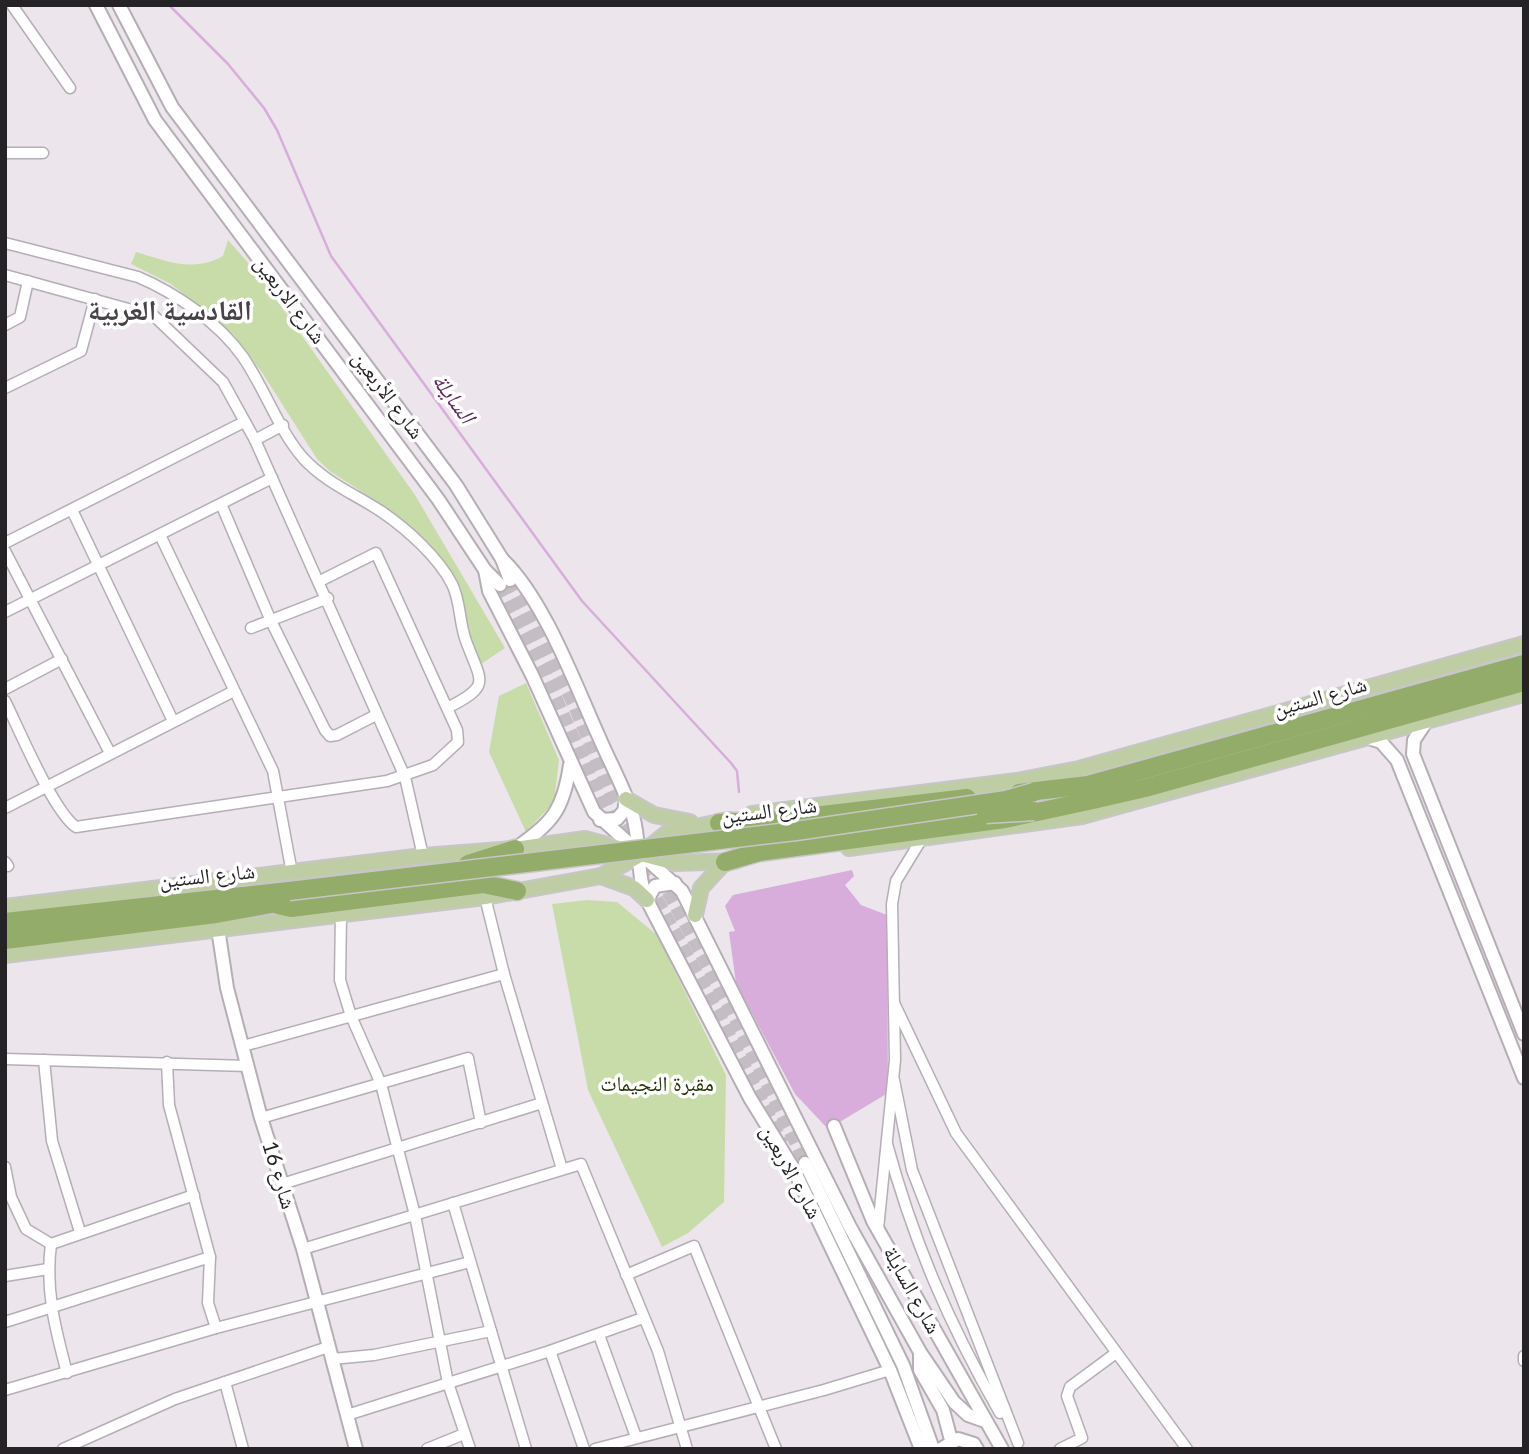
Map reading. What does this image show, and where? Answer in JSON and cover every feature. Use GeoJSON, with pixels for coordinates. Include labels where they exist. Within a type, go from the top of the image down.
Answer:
{"type":"FeatureCollection","features":[{"type":"Feature","properties":{"kind":"highway","name":"شارع الستين"},"geometry":{"type":"LineString","coordinates":[[5,940],[216,913],[285,892],[1004,812],[1088,785],[1524,664]]}},
{"type":"Feature","properties":{"kind":"highway","name":"شارع الستين"},"geometry":{"type":"LineString","coordinates":[[1034,802],[1145,788],[1524,682]]}},
{"type":"Feature","properties":{"kind":"highway"},"geometry":{"type":"LineString","coordinates":[[719,823],[754,822],[1007,793],[1034,802]]}},
{"type":"Feature","properties":{"kind":"highway"},"geometry":{"type":"LineString","coordinates":[[725,862],[759,852],[1005,819],[1034,802]]}},
{"type":"Feature","properties":{"kind":"highway"},"geometry":{"type":"LineString","coordinates":[[515,849],[481,862],[286,886],[285,892],[290,908],[483,884],[517,891]]}},
{"type":"Feature","properties":{"kind":"highway","name":"شارع الستين"},"geometry":{"type":"LineString","coordinates":[[5,922],[216,913]]}},
{"type":"Feature","properties":{"kind":"main road","name":"شارع الاربعين"},"geometry":{"type":"LineString","coordinates":[[96,5],[155,120],[439,499],[485,570],[504,583]]}},
{"type":"Feature","properties":{"kind":"main road","name":"شارع الأربعين"},"geometry":{"type":"LineString","coordinates":[[119,5],[172,107],[456,485],[502,559],[504,583]]}},
{"type":"Feature","properties":{"kind":"main road"},"geometry":{"type":"LineString","coordinates":[[321,341],[339,328]]}},
{"type":"Feature","properties":{"kind":"main road","name":"شارع الاربعين"},"geometry":{"type":"LineString","coordinates":[[502,559],[519,576],[563,658],[626,799],[635,823],[640,878],[647,900],[750,1098],[793,1168],[890,1370],[921,1449]]}},
{"type":"Feature","properties":{"kind":"main road"},"geometry":{"type":"LineString","coordinates":[[485,570],[489,591],[532,675],[570,765],[600,820],[628,839],[640,855],[675,883],[695,915],[850,1227],[920,1352],[954,1402],[968,1415],[985,1421]]}},
{"type":"Feature","properties":{"kind":"main road","name":"شارع الستين"},"geometry":{"type":"LineString","coordinates":[[5,955],[216,913],[341,914],[485,897],[601,876],[640,855],[667,833],[756,813],[1017,781],[1079,769],[1524,644]]}},
{"type":"Feature","properties":{"kind":"main road"},"geometry":{"type":"LineString","coordinates":[[719,823],[707,833],[705,841],[712,856],[725,862],[921,840],[1082,816],[1524,694]]}},
{"type":"Feature","properties":{"kind":"main road"},"geometry":{"type":"LineString","coordinates":[[1428,719],[1414,740],[1413,754],[1524,1034]]}},
{"type":"Feature","properties":{"kind":"main road"},"geometry":{"type":"LineString","coordinates":[[1366,737],[1381,742],[1398,760],[1524,1078]]}},
{"type":"Feature","properties":{"kind":"main road"},"geometry":{"type":"LineString","coordinates":[[515,849],[541,830],[558,812],[570,765]]}},
{"type":"Feature","properties":{"kind":"main road"},"geometry":{"type":"LineString","coordinates":[[600,820],[611,821],[621,816],[626,799],[664,818],[719,823]]}},
{"type":"Feature","properties":{"kind":"main road","name":"شارع الستين"},"geometry":{"type":"LineString","coordinates":[[5,907],[285,892],[423,856],[515,849],[585,839],[640,855],[683,863],[725,862]]}},
{"type":"Feature","properties":{"kind":"main road"},"geometry":{"type":"LineString","coordinates":[[550,845],[565,853],[571,864],[569,875],[562,883]]}},
{"type":"Feature","properties":{"kind":"main road"},"geometry":{"type":"LineString","coordinates":[[695,915],[701,888],[725,862]]}},
{"type":"Feature","properties":{"kind":"main road"},"geometry":{"type":"LineString","coordinates":[[601,876],[634,888],[647,900],[655,886],[675,883]]}},
{"type":"Feature","properties":{"kind":"main road","name":"شارع 16"},"geometry":{"type":"LineString","coordinates":[[216,913],[227,988],[261,1118],[303,1249],[356,1449]]}},
{"type":"Feature","properties":{"kind":"main road"},"geometry":{"type":"LineString","coordinates":[[1474,952],[1486,941]]}},
{"type":"Feature","properties":{"kind":"main road","name":"شارع السايلة"},"geometry":{"type":"LineString","coordinates":[[834,1126],[878,1230],[1002,1449]]}},
{"type":"Feature","properties":{"kind":"main road","name":"شارع الاربعين"},"geometry":{"type":"LineString","coordinates":[[850,1227],[805,1163],[903,1365],[933,1449]]}},
{"type":"Feature","properties":{"kind":"main road"},"geometry":{"type":"LineString","coordinates":[[890,1370],[903,1365],[920,1352]]}},
{"type":"Feature","properties":{"kind":"main road"},"geometry":{"type":"LineString","coordinates":[[920,1352],[919,1370],[943,1410],[951,1440]]}},
{"type":"Feature","properties":{"kind":"main road"},"geometry":{"type":"LineString","coordinates":[[940,1449],[951,1440],[965,1440],[978,1449]]}},
{"type":"Feature","properties":{"kind":"street"},"geometry":{"type":"LineString","coordinates":[[12,5],[71,88]]}},
{"type":"Feature","properties":{"kind":"street"},"geometry":{"type":"LineString","coordinates":[[5,153],[43,153]]}},
{"type":"Feature","properties":{"kind":"street"},"geometry":{"type":"LineString","coordinates":[[5,243],[138,277],[159,286],[212,324],[242,356],[302,456],[324,479],[382,512],[407,532],[454,586],[464,636],[480,680],[479,688],[472,695],[449,707]]}},
{"type":"Feature","properties":{"kind":"street"},"geometry":{"type":"LineString","coordinates":[[5,275],[154,316],[223,382],[255,440],[328,598],[376,715],[405,777],[423,856]]}},
{"type":"Feature","properties":{"kind":"street"},"geometry":{"type":"LineString","coordinates":[[5,325],[20,317],[29,281]]}},
{"type":"Feature","properties":{"kind":"street"},"geometry":{"type":"LineString","coordinates":[[5,388],[81,351],[95,299]]}},
{"type":"Feature","properties":{"kind":"street"},"geometry":{"type":"LineString","coordinates":[[5,543],[244,422]]}},
{"type":"Feature","properties":{"kind":"street"},"geometry":{"type":"LineString","coordinates":[[255,440],[283,425]]}},
{"type":"Feature","properties":{"kind":"street"},"geometry":{"type":"LineString","coordinates":[[5,612],[272,478]]}},
{"type":"Feature","properties":{"kind":"street"},"geometry":{"type":"LineString","coordinates":[[221,505],[271,621],[330,736],[376,715]]}},
{"type":"Feature","properties":{"kind":"street"},"geometry":{"type":"LineString","coordinates":[[72,510],[173,721]]}},
{"type":"Feature","properties":{"kind":"street"},"geometry":{"type":"LineString","coordinates":[[160,535],[274,771],[280,797],[285,892]]}},
{"type":"Feature","properties":{"kind":"street"},"geometry":{"type":"LineString","coordinates":[[5,551],[110,753]]}},
{"type":"Feature","properties":{"kind":"street"},"geometry":{"type":"LineString","coordinates":[[6,703],[47,785],[69,822],[76,827],[405,777],[433,765],[458,742],[449,707],[376,553],[320,581]]}},
{"type":"Feature","properties":{"kind":"street"},"geometry":{"type":"LineString","coordinates":[[251,628],[328,598]]}},
{"type":"Feature","properties":{"kind":"street"},"geometry":{"type":"LineString","coordinates":[[5,689],[62,659]]}},
{"type":"Feature","properties":{"kind":"street"},"geometry":{"type":"LineString","coordinates":[[5,808],[234,691]]}},
{"type":"Feature","properties":{"kind":"street"},"geometry":{"type":"LineString","coordinates":[[878,1230],[885,1137],[893,1077],[895,1005],[892,904],[895,881],[921,840]]}},
{"type":"Feature","properties":{"kind":"street"},"geometry":{"type":"LineString","coordinates":[[485,897],[504,974],[562,1170]]}},
{"type":"Feature","properties":{"kind":"street"},"geometry":{"type":"LineString","coordinates":[[341,914],[340,979],[351,1016],[381,1084],[399,1149],[415,1215],[448,1383],[470,1449]]}},
{"type":"Feature","properties":{"kind":"street"},"geometry":{"type":"LineString","coordinates":[[243,1046],[504,974]]}},
{"type":"Feature","properties":{"kind":"street"},"geometry":{"type":"LineString","coordinates":[[895,1005],[956,1133],[1187,1449]]}},
{"type":"Feature","properties":{"kind":"street"},"geometry":{"type":"LineString","coordinates":[[261,1118],[468,1058],[481,1122]]}},
{"type":"Feature","properties":{"kind":"street"},"geometry":{"type":"LineString","coordinates":[[5,1059],[248,1066]]}},
{"type":"Feature","properties":{"kind":"street"},"geometry":{"type":"LineString","coordinates":[[44,1060],[52,1141],[80,1232]]}},
{"type":"Feature","properties":{"kind":"street"},"geometry":{"type":"LineString","coordinates":[[167,1062],[169,1105],[210,1257],[208,1303],[216,1328]]}},
{"type":"Feature","properties":{"kind":"street"},"geometry":{"type":"LineString","coordinates":[[893,1077],[912,1170],[1020,1446]]}},
{"type":"Feature","properties":{"kind":"street"},"geometry":{"type":"LineString","coordinates":[[282,1184],[542,1103]]}},
{"type":"Feature","properties":{"kind":"street"},"geometry":{"type":"LineString","coordinates":[[885,1137],[909,1221],[926,1266],[977,1372],[1020,1446]]}},
{"type":"Feature","properties":{"kind":"street"},"geometry":{"type":"LineString","coordinates":[[303,1249],[581,1164],[658,1351],[677,1426],[687,1449]]}},
{"type":"Feature","properties":{"kind":"street"},"geometry":{"type":"LineString","coordinates":[[5,1167],[8,1198],[26,1229],[51,1244]]}},
{"type":"Feature","properties":{"kind":"street"},"geometry":{"type":"LineString","coordinates":[[51,1244],[194,1195]]}},
{"type":"Feature","properties":{"kind":"street"},"geometry":{"type":"LineString","coordinates":[[453,1203],[526,1449]]}},
{"type":"Feature","properties":{"kind":"street"},"geometry":{"type":"LineString","coordinates":[[51,1244],[48,1269],[50,1308],[67,1373]]}},
{"type":"Feature","properties":{"kind":"street"},"geometry":{"type":"LineString","coordinates":[[626,1275],[694,1246],[776,1449]]}},
{"type":"Feature","properties":{"kind":"street"},"geometry":{"type":"LineString","coordinates":[[5,1322],[210,1257]]}},
{"type":"Feature","properties":{"kind":"street"},"geometry":{"type":"LineString","coordinates":[[5,1390],[216,1328],[470,1262]]}},
{"type":"Feature","properties":{"kind":"street"},"geometry":{"type":"LineString","coordinates":[[5,1276],[48,1269]]}},
{"type":"Feature","properties":{"kind":"street"},"geometry":{"type":"LineString","coordinates":[[347,1415],[551,1351],[643,1318]]}},
{"type":"Feature","properties":{"kind":"street"},"geometry":{"type":"LineString","coordinates":[[69,1448],[175,1399],[225,1382],[330,1353],[374,1355],[491,1331]]}},
{"type":"Feature","properties":{"kind":"street"},"geometry":{"type":"LineString","coordinates":[[599,1335],[636,1437]]}},
{"type":"Feature","properties":{"kind":"street"},"geometry":{"type":"LineString","coordinates":[[551,1351],[584,1449]]}},
{"type":"Feature","properties":{"kind":"street"},"geometry":{"type":"LineString","coordinates":[[1060,1449],[1082,1438],[1067,1396],[1070,1388],[1116,1353]]}},
{"type":"Feature","properties":{"kind":"street"},"geometry":{"type":"LineString","coordinates":[[596,1449],[890,1370]]}},
{"type":"Feature","properties":{"kind":"street"},"geometry":{"type":"LineString","coordinates":[[225,1382],[243,1449]]}},
{"type":"Feature","properties":{"kind":"street"},"geometry":{"type":"LineString","coordinates":[[427,1449],[464,1434]]}},
{"type":"Feature","properties":{"kind":"green space"},"geometry":{"type":"Polygon","coordinates":[[[228,240],[258,274],[415,495],[505,648],[478,666],[454,580],[383,505],[331,472],[317,459],[263,374],[234,335],[171,284],[131,264],[136,252],[169,262],[201,264],[223,256],[228,240]]]}},
{"type":"Feature","properties":{"kind":"green space"},"geometry":{"type":"Polygon","coordinates":[[[526,683],[559,760],[554,802],[526,832],[489,752],[499,696],[526,683]]]}},
{"type":"Feature","properties":{"kind":"green space","name":"مقبرة النجيمات"},"geometry":{"type":"Polygon","coordinates":[[[587,900],[617,902],[657,935],[726,1075],[724,1202],[688,1233],[662,1247],[588,1090],[552,904],[587,900]]]}},
{"type":"Feature","properties":{"kind":"shaded area"},"geometry":{"type":"Polygon","coordinates":[[[852,870],[854,876],[845,885],[861,905],[887,915],[888,1093],[828,1129],[795,1094],[736,983],[729,932],[735,931],[725,906],[733,895],[852,870]]]}},
{"type":"Feature","properties":{"kind":"waterway","name":"السايلة"},"geometry":{"type":"LineString","coordinates":[[169,5],[228,64],[264,108],[277,130],[331,256],[582,601],[731,763],[737,771],[739,792]]}},
{"type":"Feature","properties":{"kind":"tunnel"},"geometry":{"type":"LineString","coordinates":[[510,580],[573,704],[612,798],[637,839]]}},
{"type":"Feature","properties":{"kind":"tunnel"},"geometry":{"type":"LineString","coordinates":[[500,585],[544,670],[616,828]]}},
{"type":"Feature","properties":{"kind":"tunnel"},"geometry":{"type":"LineString","coordinates":[[640,867],[722,1019],[783,1143]]}},
{"type":"Feature","properties":{"kind":"tunnel"},"geometry":{"type":"LineString","coordinates":[[659,876],[733,1015],[805,1163]]}},
{"type":"Feature","properties":{"kind":"district","name":"القادسية الغربية"},"geometry":{"type":"Point","coordinates":[170,310]}}]}
